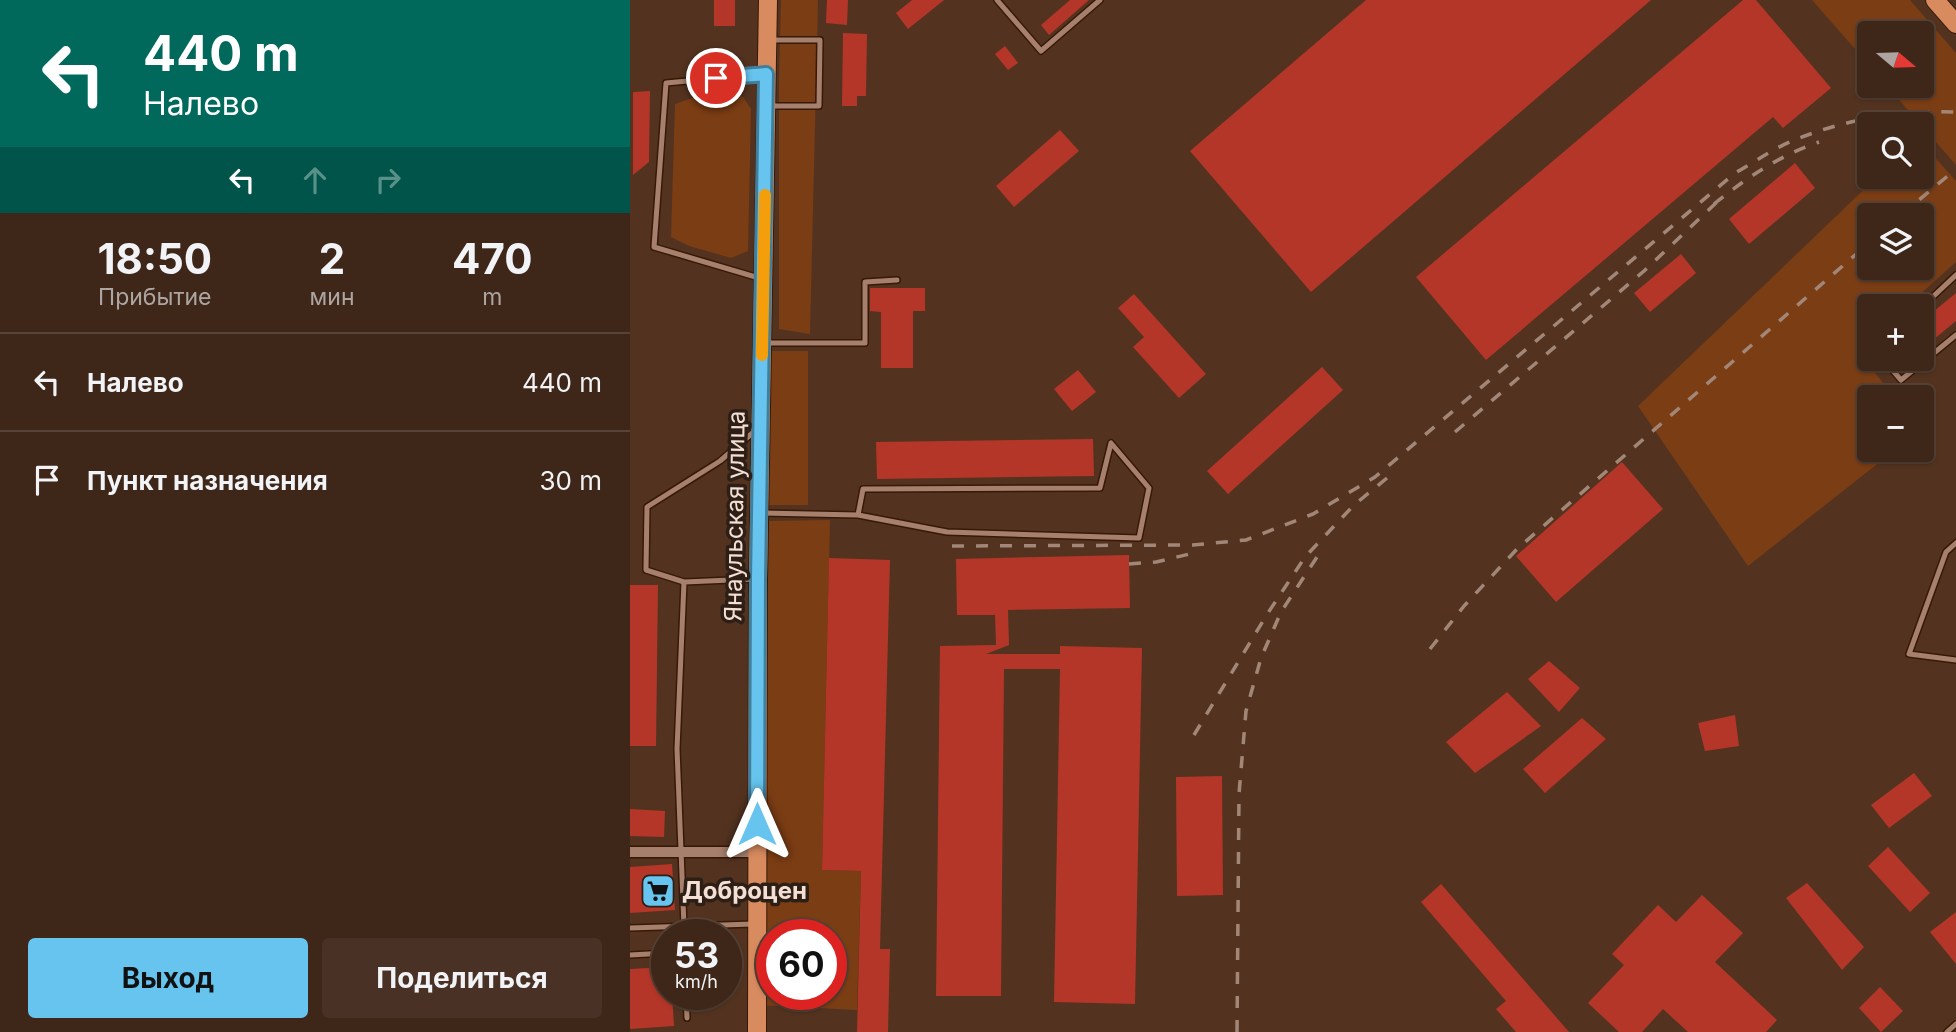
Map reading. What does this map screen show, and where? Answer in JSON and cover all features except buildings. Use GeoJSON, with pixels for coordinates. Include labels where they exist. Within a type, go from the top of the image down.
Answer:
{"type":"FeatureCollection","features":[{"type":"Feature","properties":{"kind":"main road","name":"Янаульская улица"},"geometry":{"type":"LineString","coordinates":[[756,919],[758,579],[768,0]]}},
{"type":"Feature","properties":{"kind":"main road"},"geometry":{"type":"LineString","coordinates":[[1935,0],[1956,24]]}},
{"type":"Feature","properties":{"kind":"main road","name":"Янаульская улица"},"geometry":{"type":"LineString","coordinates":[[757,1010],[757,1032]]}},
{"type":"Feature","properties":{"kind":"street"},"geometry":{"type":"LineString","coordinates":[[630,852],[757,852]]}},
{"type":"Feature","properties":{"kind":"lane"},"geometry":{"type":"LineString","coordinates":[[997,0],[1041,51],[1100,0]]}},
{"type":"Feature","properties":{"kind":"lane"},"geometry":{"type":"LineString","coordinates":[[766,106],[819,106],[820,40],[767,40]]}},
{"type":"Feature","properties":{"kind":"lane"},"geometry":{"type":"LineString","coordinates":[[764,280],[654,247],[666,83],[766,74]]}},
{"type":"Feature","properties":{"kind":"lane"},"geometry":{"type":"LineString","coordinates":[[1934,296],[1956,275]]}},
{"type":"Feature","properties":{"kind":"lane"},"geometry":{"type":"LineString","coordinates":[[762,343],[865,343],[865,282],[897,280]]}},
{"type":"Feature","properties":{"kind":"lane"},"geometry":{"type":"LineString","coordinates":[[1934,353],[1956,335]]}},
{"type":"Feature","properties":{"kind":"lane"},"geometry":{"type":"LineString","coordinates":[[1893,371],[1901,380],[1912,371]]}},
{"type":"Feature","properties":{"kind":"lane"},"geometry":{"type":"LineString","coordinates":[[758,579],[684,582],[646,570],[647,507],[720,461],[761,425]]}},
{"type":"Feature","properties":{"kind":"lane"},"geometry":{"type":"LineString","coordinates":[[760,513],[858,515],[947,533],[1139,538],[1149,488],[1111,443],[1100,488],[863,489],[858,515]]}},
{"type":"Feature","properties":{"kind":"lane"},"geometry":{"type":"LineString","coordinates":[[1956,543],[1946,552],[1909,654],[1956,660]]}},
{"type":"Feature","properties":{"kind":"lane"},"geometry":{"type":"LineString","coordinates":[[684,582],[677,749],[684,919]]}},
{"type":"Feature","properties":{"kind":"lane"},"geometry":{"type":"LineString","coordinates":[[742,924],[756,924]]}},
{"type":"Feature","properties":{"kind":"lane"},"geometry":{"type":"LineString","coordinates":[[630,928],[651,927]]}},
{"type":"Feature","properties":{"kind":"lane"},"geometry":{"type":"LineString","coordinates":[[630,955],[651,954]]}},
{"type":"Feature","properties":{"kind":"lane"},"geometry":{"type":"LineString","coordinates":[[687,1010],[687,1018]]}},
{"type":"Feature","properties":{"kind":"lane"},"geometry":{"type":"LineString","coordinates":[[1947,1032],[1956,1024]]}},
{"type":"Feature","properties":{"kind":"shaded area"},"geometry":{"type":"Polygon","coordinates":[[[781,0],[818,0],[810,334],[779,329],[781,0]]]}},
{"type":"Feature","properties":{"kind":"shaded area"},"geometry":{"type":"Polygon","coordinates":[[[1812,0],[1910,0],[1928,21],[1857,21],[1857,51],[1812,0]]]}},
{"type":"Feature","properties":{"kind":"shaded area"},"geometry":{"type":"Polygon","coordinates":[[[1934,28],[1956,53],[1956,165],[1934,140],[1934,112],[1910,112],[1897,98],[1934,98],[1934,28]]]}},
{"type":"Feature","properties":{"kind":"shaded area"},"geometry":{"type":"Polygon","coordinates":[[[717,89],[743,97],[751,109],[748,251],[731,258],[689,246],[671,237],[675,104],[717,89]]]}},
{"type":"Feature","properties":{"kind":"shaded area"},"geometry":{"type":"Polygon","coordinates":[[[1934,156],[1956,181],[1956,262],[1920,294],[1857,294],[1857,371],[1874,371],[1885,385],[1857,385],[1857,462],[1880,462],[1748,566],[1638,406],[1864,189],[1934,189],[1934,156]]]}},
{"type":"Feature","properties":{"kind":"shaded area"},"geometry":{"type":"Polygon","coordinates":[[[765,351],[808,351],[808,505],[765,505],[765,351]]]}},
{"type":"Feature","properties":{"kind":"shaded area"},"geometry":{"type":"Polygon","coordinates":[[[830,520],[822,870],[861,871],[857,1010],[847,1009],[847,919],[761,919],[769,521],[830,520]]]}},
{"type":"Feature","properties":{"kind":"railway"},"geometry":{"type":"LineString","coordinates":[[952,546],[1193,545],[1246,540],[1313,514],[1375,477],[1735,173],[1789,142],[1835,126],[1895,114],[1956,112]]}},
{"type":"Feature","properties":{"kind":"railway"},"geometry":{"type":"LineString","coordinates":[[1714,204],[1764,168],[1819,142]]}},
{"type":"Feature","properties":{"kind":"railway"},"geometry":{"type":"LineString","coordinates":[[1915,203],[1956,169]]}},
{"type":"Feature","properties":{"kind":"railway"},"geometry":{"type":"LineString","coordinates":[[1455,432],[1644,271],[1717,202]]}},
{"type":"Feature","properties":{"kind":"railway"},"geometry":{"type":"LineString","coordinates":[[1430,649],[1464,606],[1517,549],[1857,253]]}},
{"type":"Feature","properties":{"kind":"railway"},"geometry":{"type":"LineString","coordinates":[[1194,735],[1305,557],[1354,505],[1387,478]]}},
{"type":"Feature","properties":{"kind":"railway"},"geometry":{"type":"LineString","coordinates":[[1129,564],[1156,562],[1198,552]]}},
{"type":"Feature","properties":{"kind":"railway"},"geometry":{"type":"LineString","coordinates":[[1237,1032],[1239,794],[1246,711],[1261,658],[1281,612],[1317,557]]}},
{"type":"Feature","properties":{"kind":"slow traffic"},"geometry":{"type":"LineString","coordinates":[[762,355],[765,195]]}},
{"type":"Feature","properties":{"kind":"place","name":"Доброцен"},"geometry":{"type":"Point","coordinates":[658,891]}},
{"type":"Feature","properties":{"kind":"route"},"geometry":{"type":"LineString","coordinates":[[716,78],[766,74],[757,824]]}}]}
